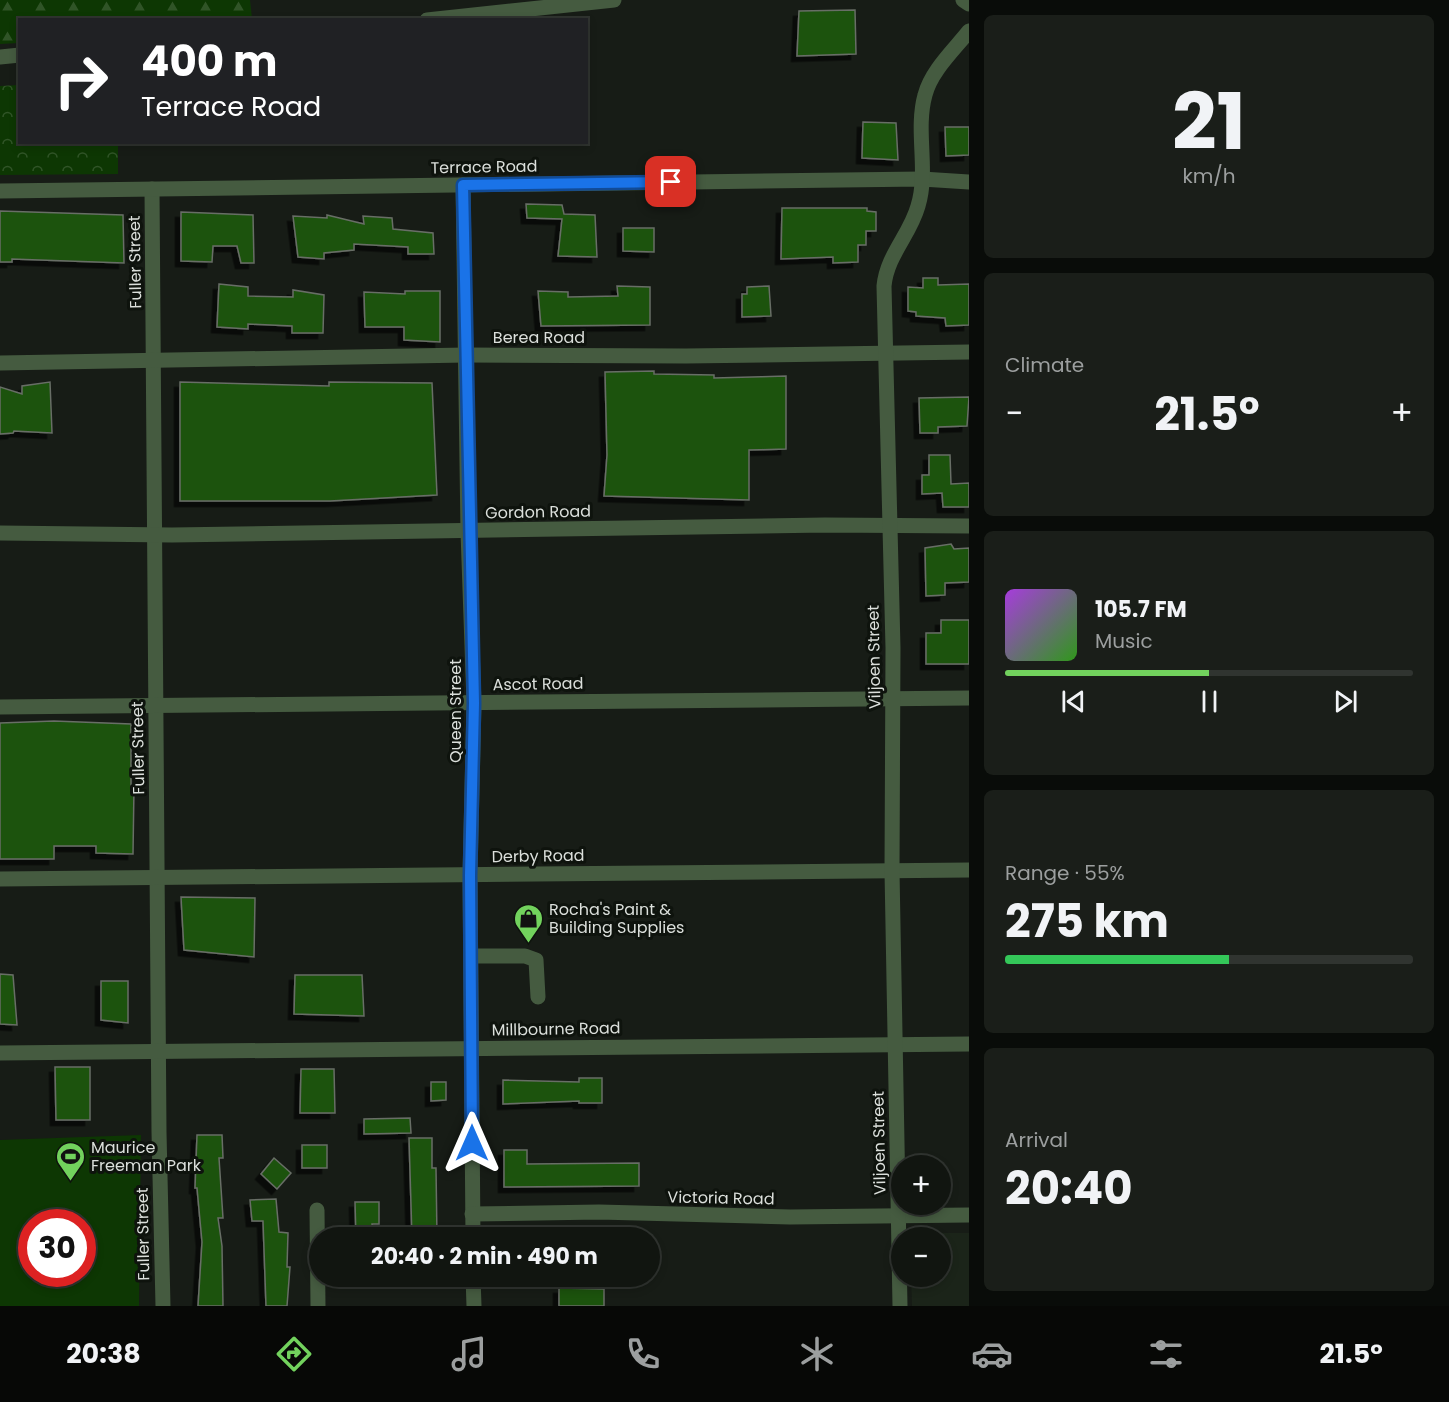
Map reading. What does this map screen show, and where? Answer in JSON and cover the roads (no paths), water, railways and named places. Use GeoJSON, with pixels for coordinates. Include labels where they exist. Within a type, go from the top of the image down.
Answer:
{"type":"FeatureCollection","features":[{"type":"Feature","properties":{"kind":"street"},"geometry":{"type":"LineString","coordinates":[[446,18],[614,0]]}},
{"type":"Feature","properties":{"kind":"street"},"geometry":{"type":"LineString","coordinates":[[963,0],[969,4]]}},
{"type":"Feature","properties":{"kind":"street","name":"Viljoen Street"},"geometry":{"type":"LineString","coordinates":[[898,1155],[892,871],[893,699],[885,274],[918,208],[922,179],[922,111],[925,94],[932,78],[969,31]]}},
{"type":"Feature","properties":{"kind":"street"},"geometry":{"type":"LineString","coordinates":[[0,57],[18,55]]}},
{"type":"Feature","properties":{"kind":"street","name":"Terrace Road"},"geometry":{"type":"LineString","coordinates":[[0,191],[922,179],[969,182]]}},
{"type":"Feature","properties":{"kind":"street","name":"Queen Street"},"geometry":{"type":"LineString","coordinates":[[463,185],[468,532],[474,703],[470,875],[473,1227]]}},
{"type":"Feature","properties":{"kind":"street","name":"Fuller Street"},"geometry":{"type":"LineString","coordinates":[[152,189],[163,1306]]}},
{"type":"Feature","properties":{"kind":"street","name":"Berea Road"},"geometry":{"type":"LineString","coordinates":[[0,363],[466,355],[969,352]]}},
{"type":"Feature","properties":{"kind":"street","name":"Gordon Road"},"geometry":{"type":"LineString","coordinates":[[0,533],[156,535],[969,526]]}},
{"type":"Feature","properties":{"kind":"street","name":"Ascot Road"},"geometry":{"type":"LineString","coordinates":[[0,707],[969,698]]}},
{"type":"Feature","properties":{"kind":"street","name":"Derby Road"},"geometry":{"type":"LineString","coordinates":[[0,879],[969,870]]}},
{"type":"Feature","properties":{"kind":"street"},"geometry":{"type":"LineString","coordinates":[[471,956],[525,956],[536,960],[537,997]]}},
{"type":"Feature","properties":{"kind":"street","name":"Millbourne Road"},"geometry":{"type":"LineString","coordinates":[[0,1053],[969,1044]]}},
{"type":"Feature","properties":{"kind":"street"},"geometry":{"type":"LineString","coordinates":[[317,1210],[318,1306]]}},
{"type":"Feature","properties":{"kind":"street","name":"Victoria Road"},"geometry":{"type":"LineString","coordinates":[[472,1214],[599,1212],[790,1217],[899,1215]]}},
{"type":"Feature","properties":{"kind":"street","name":"Viljoen Street"},"geometry":{"type":"LineString","coordinates":[[899,1215],[900,1306]]}},
{"type":"Feature","properties":{"kind":"street","name":"Victoria Road"},"geometry":{"type":"LineString","coordinates":[[951,1215],[969,1215]]}},
{"type":"Feature","properties":{"kind":"street"},"geometry":{"type":"LineString","coordinates":[[473,1287],[474,1306]]}},
{"type":"Feature","properties":{"kind":"place","name":"Rocha's Paint & Building Supplies"},"geometry":{"type":"Point","coordinates":[528,944]}},
{"type":"Feature","properties":{"kind":"place","name":"Maurice Freeman Park"},"geometry":{"type":"Point","coordinates":[70,1182]}}]}
